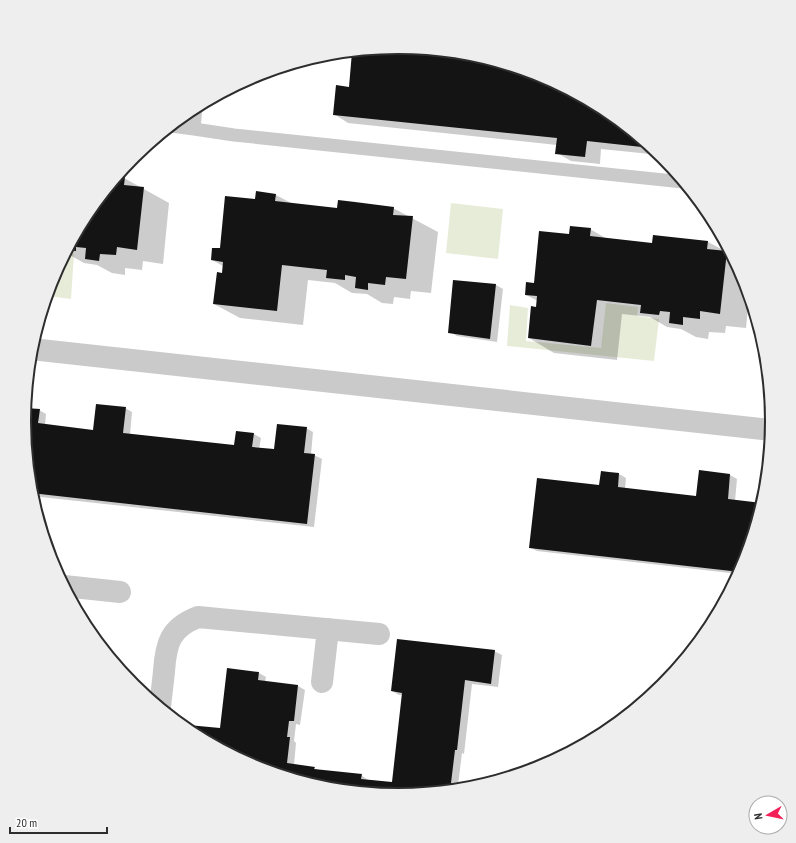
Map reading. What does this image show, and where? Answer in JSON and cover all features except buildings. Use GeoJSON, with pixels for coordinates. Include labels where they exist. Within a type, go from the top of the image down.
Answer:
{"type":"FeatureCollection","features":[{"type":"Feature","properties":{"kind":"street"},"geometry":{"type":"LineString","coordinates":[[38,350],[765,429]]}},
{"type":"Feature","properties":{"kind":"street"},"geometry":{"type":"LineString","coordinates":[[70,587],[120,592]]}},
{"type":"Feature","properties":{"kind":"street"},"geometry":{"type":"LineString","coordinates":[[161,701],[166,650],[170,639],[177,629],[188,621],[198,617],[379,634]]}},
{"type":"Feature","properties":{"kind":"street"},"geometry":{"type":"LineString","coordinates":[[322,682],[328,630]]}},
{"type":"Feature","properties":{"kind":"lane"},"geometry":{"type":"LineString","coordinates":[[194,129],[195,115]]}},
{"type":"Feature","properties":{"kind":"lane"},"geometry":{"type":"LineString","coordinates":[[179,127],[234,135],[675,181]]}},
{"type":"Feature","properties":{"kind":"green space"},"geometry":{"type":"Polygon","coordinates":[[[451,203],[503,209],[498,259],[446,253],[451,203]]]}},
{"type":"Feature","properties":{"kind":"green space"},"geometry":{"type":"Polygon","coordinates":[[[72,254],[74,254],[71,299],[53,297],[72,254]]]}},
{"type":"Feature","properties":{"kind":"green space"},"geometry":{"type":"Polygon","coordinates":[[[606,303],[638,307],[637,316],[659,319],[654,361],[507,346],[510,305],[528,308],[526,341],[601,348],[606,303]]]}}]}
